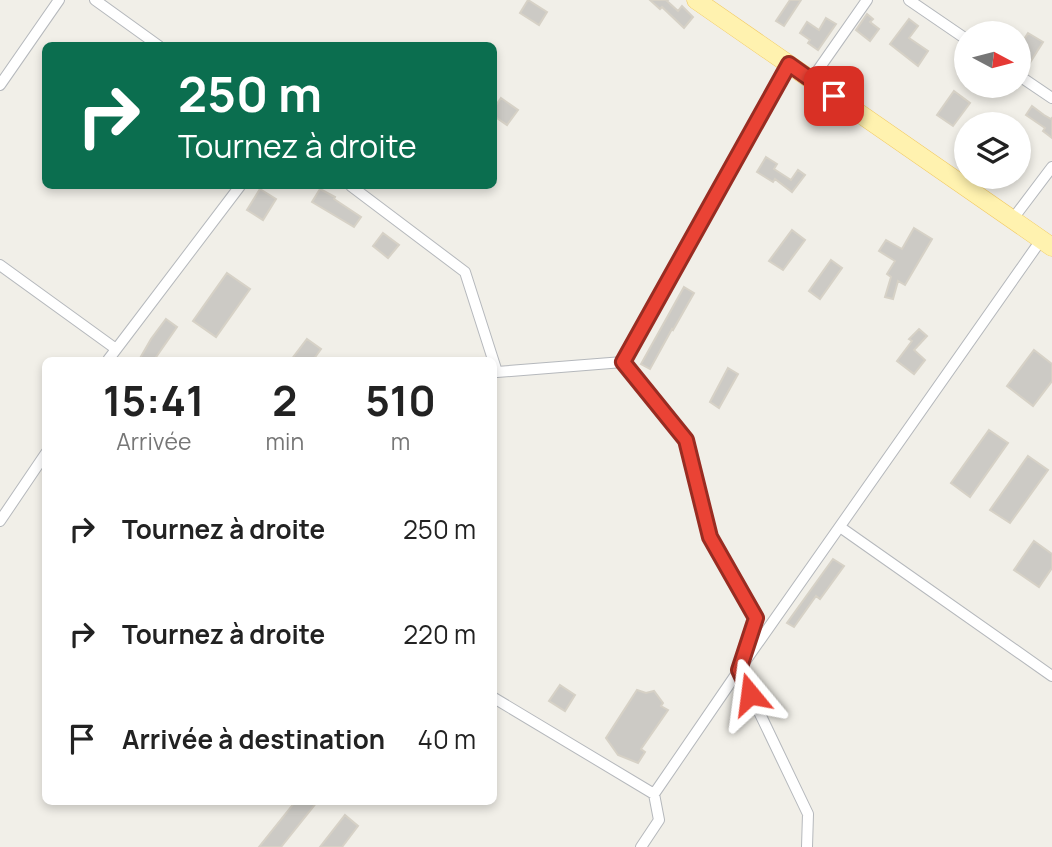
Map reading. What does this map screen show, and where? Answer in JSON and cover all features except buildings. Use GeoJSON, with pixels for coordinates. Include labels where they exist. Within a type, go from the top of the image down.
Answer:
{"type":"FeatureCollection","features":[{"type":"Feature","properties":{"kind":"main road"},"geometry":{"type":"LineString","coordinates":[[696,0],[1047,244]]}},
{"type":"Feature","properties":{"kind":"street"},"geometry":{"type":"LineString","coordinates":[[0,85],[59,0]]}},
{"type":"Feature","properties":{"kind":"street"},"geometry":{"type":"LineString","coordinates":[[95,0],[153,42]]}},
{"type":"Feature","properties":{"kind":"street"},"geometry":{"type":"LineString","coordinates":[[811,80],[867,0]]}},
{"type":"Feature","properties":{"kind":"street"},"geometry":{"type":"LineString","coordinates":[[909,0],[954,31]]}},
{"type":"Feature","properties":{"kind":"street"},"geometry":{"type":"LineString","coordinates":[[623,362],[789,64]]}},
{"type":"Feature","properties":{"kind":"street"},"geometry":{"type":"LineString","coordinates":[[1031,84],[1052,98]]}},
{"type":"Feature","properties":{"kind":"street"},"geometry":{"type":"LineString","coordinates":[[1012,220],[1052,167]]}},
{"type":"Feature","properties":{"kind":"street"},"geometry":{"type":"LineString","coordinates":[[110,357],[238,189]]}},
{"type":"Feature","properties":{"kind":"street"},"geometry":{"type":"LineString","coordinates":[[355,189],[465,272],[492,357]]}},
{"type":"Feature","properties":{"kind":"street"},"geometry":{"type":"LineString","coordinates":[[640,847],[659,820],[654,794],[840,527],[1047,244]]}},
{"type":"Feature","properties":{"kind":"street"},"geometry":{"type":"LineString","coordinates":[[0,265],[116,349]]}},
{"type":"Feature","properties":{"kind":"street"},"geometry":{"type":"LineString","coordinates":[[497,372],[623,362]]}},
{"type":"Feature","properties":{"kind":"street"},"geometry":{"type":"LineString","coordinates":[[623,362],[686,440],[710,537],[756,618],[739,670],[808,814],[807,847]]}},
{"type":"Feature","properties":{"kind":"street"},"geometry":{"type":"LineString","coordinates":[[0,521],[42,459]]}},
{"type":"Feature","properties":{"kind":"street"},"geometry":{"type":"LineString","coordinates":[[840,527],[1052,676]]}},
{"type":"Feature","properties":{"kind":"street"},"geometry":{"type":"LineString","coordinates":[[497,700],[654,794]]}},
{"type":"Feature","properties":{"kind":"route"},"geometry":{"type":"LineString","coordinates":[[750,694],[739,670],[756,618],[710,537],[686,440],[623,362],[789,64],[834,96]]}}]}
